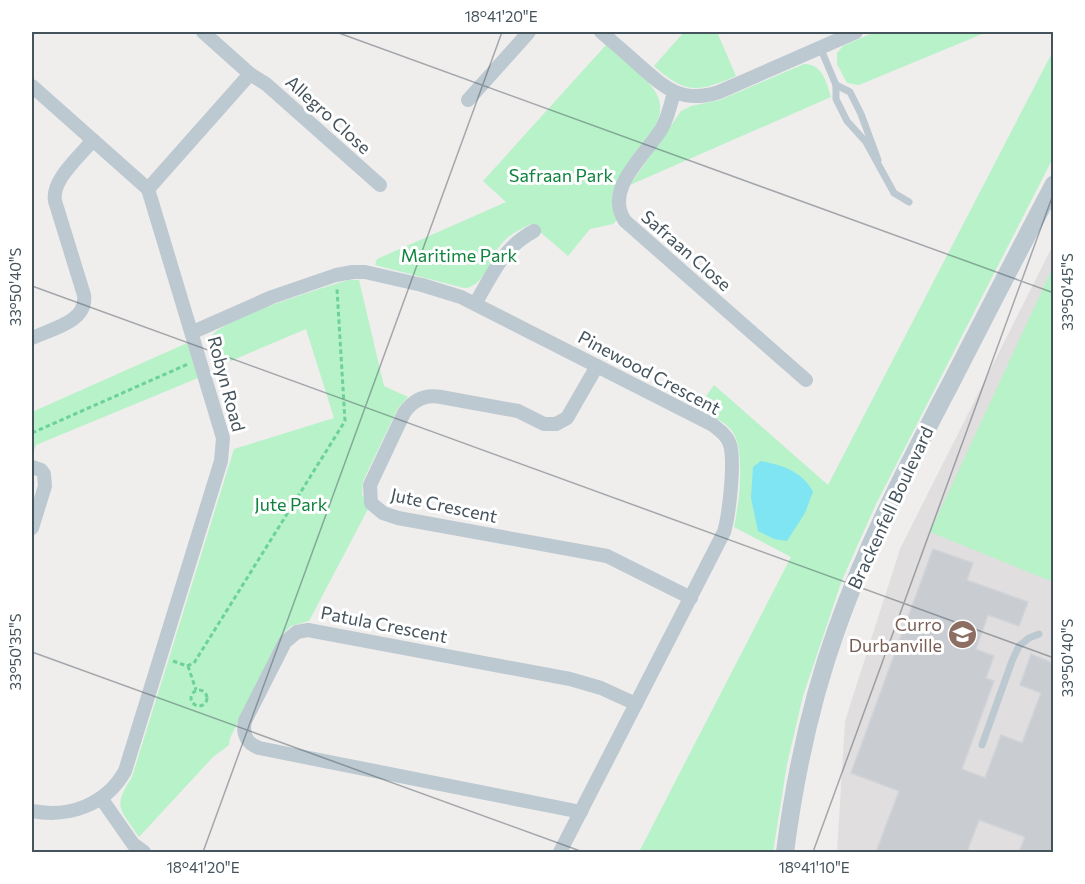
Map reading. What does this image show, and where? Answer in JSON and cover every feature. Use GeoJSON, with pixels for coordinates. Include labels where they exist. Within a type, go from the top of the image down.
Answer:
{"type":"FeatureCollection","features":[{"type":"Feature","properties":{"kind":"street","name":"Allegro Close"},"geometry":{"type":"LineString","coordinates":[[203,32],[250,74],[266,84],[380,185]]}},
{"type":"Feature","properties":{"kind":"street"},"geometry":{"type":"LineString","coordinates":[[468,100],[529,32]]}},
{"type":"Feature","properties":{"kind":"street"},"geometry":{"type":"LineString","coordinates":[[602,32],[662,85],[674,92],[690,96],[710,95],[856,32]]}},
{"type":"Feature","properties":{"kind":"street"},"geometry":{"type":"LineString","coordinates":[[32,86],[148,189],[250,74]]}},
{"type":"Feature","properties":{"kind":"street","name":"Safraan Close"},"geometry":{"type":"LineString","coordinates":[[674,92],[662,127],[621,187],[618,200],[622,216],[806,380]]}},
{"type":"Feature","properties":{"kind":"street"},"geometry":{"type":"LineString","coordinates":[[32,338],[75,318],[81,312],[84,304],[84,295],[54,192],[60,179],[93,140]]}},
{"type":"Feature","properties":{"kind":"street","name":"Brackenfell Boulevard"},"geometry":{"type":"LineString","coordinates":[[785,852],[795,783],[811,712],[836,630],[858,575],[878,527],[1053,184]]}},
{"type":"Feature","properties":{"kind":"street","name":"Robyn Road"},"geometry":{"type":"LineString","coordinates":[[101,798],[113,788],[125,771],[223,453],[223,438],[201,358],[148,189]]}},
{"type":"Feature","properties":{"kind":"street"},"geometry":{"type":"LineString","coordinates":[[475,304],[508,249],[534,231]]}},
{"type":"Feature","properties":{"kind":"street","name":"Pinewood Crescent"},"geometry":{"type":"LineString","coordinates":[[193,332],[272,297],[336,275],[364,272],[445,291],[475,304],[712,425],[729,440],[730,506],[727,523],[691,598],[560,852]]}},
{"type":"Feature","properties":{"kind":"street","name":"Jute Crescent"},"geometry":{"type":"LineString","coordinates":[[597,366],[567,418],[556,424],[544,423],[518,411],[441,397],[429,396],[418,399],[404,413],[370,485],[371,503],[378,510],[390,516],[607,556],[691,598]]}},
{"type":"Feature","properties":{"kind":"street"},"geometry":{"type":"LineString","coordinates":[[32,467],[41,470],[45,480],[32,528]]}},
{"type":"Feature","properties":{"kind":"street","name":"Patula Crescent"},"geometry":{"type":"LineString","coordinates":[[581,812],[259,748],[247,739],[245,722],[285,642],[297,632],[308,630],[570,679],[601,688],[636,704]]}},
{"type":"Feature","properties":{"kind":"street"},"geometry":{"type":"LineString","coordinates":[[32,812],[51,814],[73,811],[101,798],[134,844],[144,852]]}},
{"type":"Feature","properties":{"kind":"lane"},"geometry":{"type":"LineString","coordinates":[[820,48],[836,85],[836,99],[847,121],[866,142],[894,193],[909,202]]}},
{"type":"Feature","properties":{"kind":"lane"},"geometry":{"type":"LineString","coordinates":[[836,85],[850,92],[877,152],[879,162]]}},
{"type":"Feature","properties":{"kind":"lane"},"geometry":{"type":"LineString","coordinates":[[982,745],[1019,646],[1039,634]]}},
{"type":"Feature","properties":{"kind":"path"},"geometry":{"type":"LineString","coordinates":[[160,656],[188,666],[194,663],[345,421],[336,275]]}},
{"type":"Feature","properties":{"kind":"path"},"geometry":{"type":"LineString","coordinates":[[32,433],[201,358]]}},
{"type":"Feature","properties":{"kind":"path"},"geometry":{"type":"LineString","coordinates":[[188,666],[196,690]]}},
{"type":"Feature","properties":{"kind":"path"},"geometry":{"type":"LineString","coordinates":[[200,689],[206,694],[207,699],[202,705],[198,706],[191,701],[190,697],[196,690],[200,689]]}},
{"type":"Feature","properties":{"kind":"shaded area","name":"Curro Durbanville"},"geometry":{"type":"Polygon","coordinates":[[[1053,245],[1053,852],[837,852],[845,721],[900,549],[1053,245]]]}},
{"type":"Feature","properties":{"kind":"green space"},"geometry":{"type":"Polygon","coordinates":[[[684,32],[717,32],[736,76],[702,88],[693,88],[675,82],[654,66],[684,32]]]}},
{"type":"Feature","properties":{"kind":"green space"},"geometry":{"type":"Polygon","coordinates":[[[875,32],[987,32],[859,85],[847,83],[837,64],[837,53],[843,46],[875,32]]]}},
{"type":"Feature","properties":{"kind":"green space","name":"Safraan Park"},"geometry":{"type":"Polygon","coordinates":[[[606,45],[652,87],[660,109],[656,124],[624,170],[616,186],[612,202],[617,220],[613,224],[590,229],[568,256],[531,224],[506,239],[478,282],[464,288],[375,265],[377,259],[506,202],[483,181],[606,45]]]}},
{"type":"Feature","properties":{"kind":"green space"},"geometry":{"type":"Polygon","coordinates":[[[1053,51],[1053,158],[876,504],[842,580],[803,696],[787,764],[773,852],[639,852],[791,557],[734,527],[740,478],[739,451],[736,440],[732,431],[725,424],[697,409],[714,385],[828,485],[1053,51]]]}},
{"type":"Feature","properties":{"kind":"green space"},"geometry":{"type":"Polygon","coordinates":[[[804,64],[820,70],[831,97],[630,185],[681,111],[691,106],[720,100],[804,64]]]}},
{"type":"Feature","properties":{"kind":"green space"},"geometry":{"type":"Polygon","coordinates":[[[1053,267],[1053,582],[930,532],[1053,267]]]}},
{"type":"Feature","properties":{"kind":"green space","name":"Jute Park"},"geometry":{"type":"Polygon","coordinates":[[[349,280],[359,280],[384,386],[408,397],[398,408],[363,481],[362,494],[368,509],[309,621],[291,626],[282,635],[230,738],[229,745],[213,757],[139,837],[123,813],[120,802],[132,777],[234,449],[334,418],[306,329],[214,368],[209,353],[209,341],[219,330],[233,321],[297,296],[349,280]]]}},
{"type":"Feature","properties":{"kind":"green space"},"geometry":{"type":"Polygon","coordinates":[[[187,343],[198,378],[36,445],[32,456],[32,412],[187,343]]]}},
{"type":"Feature","properties":{"kind":"water"},"geometry":{"type":"Polygon","coordinates":[[[761,461],[792,470],[804,479],[813,492],[805,513],[787,541],[774,539],[758,531],[751,498],[753,467],[761,461]]]}},
{"type":"Feature","properties":{"kind":"building"},"geometry":{"type":"Polygon","coordinates":[[[933,549],[973,563],[967,580],[1028,602],[1019,626],[988,615],[976,649],[994,656],[986,678],[994,681],[962,769],[985,778],[1001,735],[1022,743],[1041,693],[1020,685],[1031,654],[1053,663],[1053,852],[1019,852],[1025,837],[979,820],[967,852],[876,852],[899,791],[851,773],[933,549]]]}},
{"type":"Feature","properties":{"kind":"place","name":"Curro Durbanville"},"geometry":{"type":"Point","coordinates":[963,635]}},
{"type":"Feature","properties":{"kind":"park label","name":"Maritime Park"},"geometry":{"type":"Point","coordinates":[459,256]}}]}
